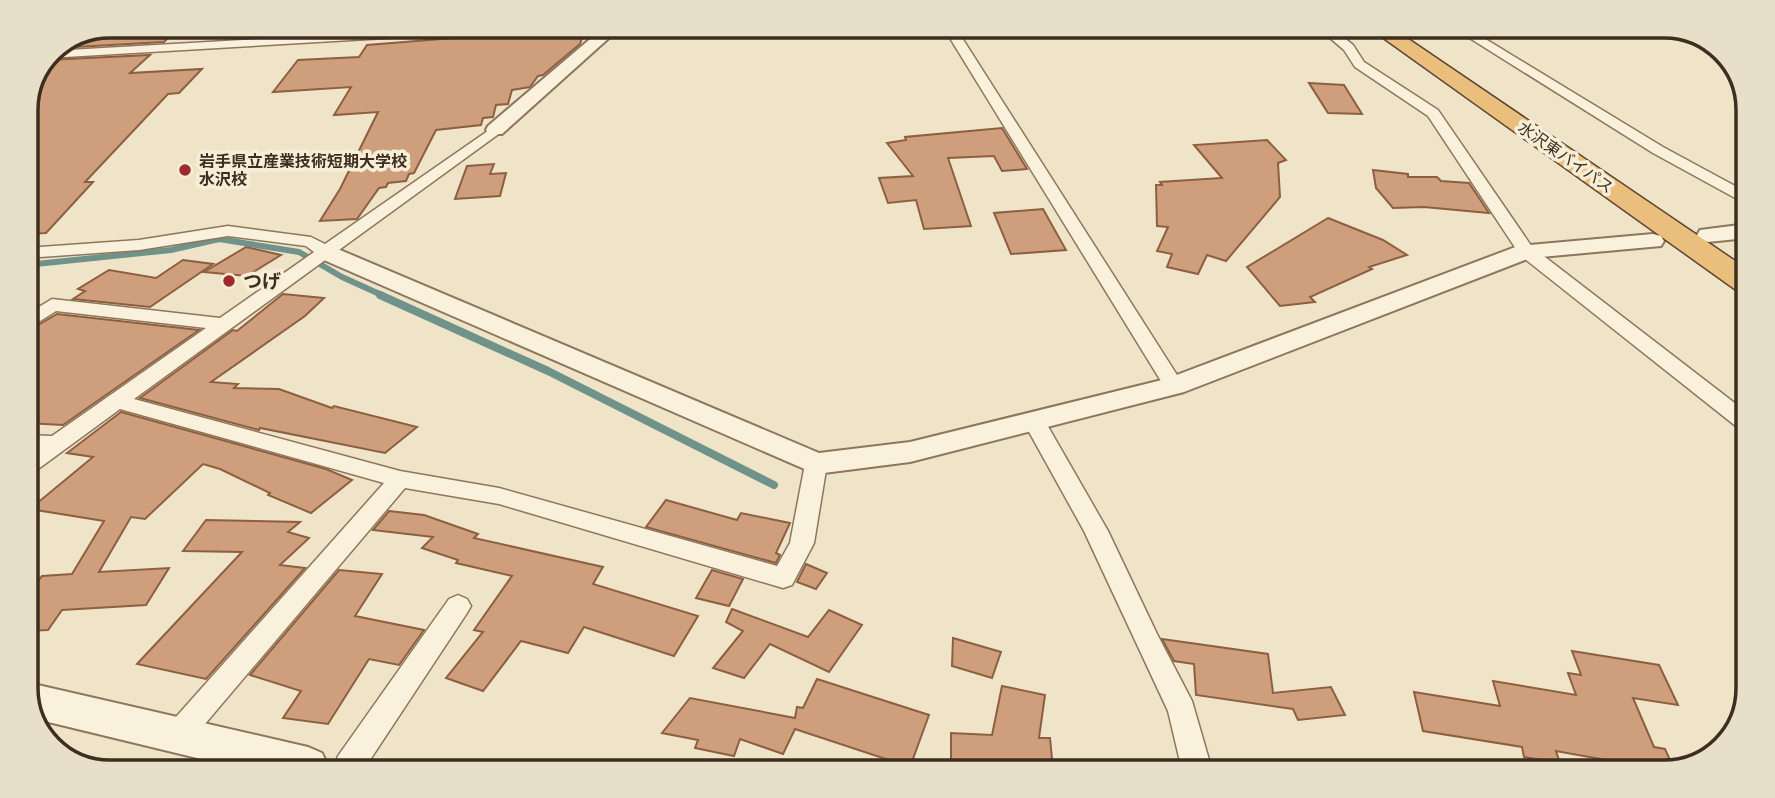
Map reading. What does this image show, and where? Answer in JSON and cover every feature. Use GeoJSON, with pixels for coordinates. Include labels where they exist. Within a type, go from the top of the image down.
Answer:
{"type":"FeatureCollection","features":[{"type":"Feature","properties":{"kind":"highway","name":"水沢東バイパス"},"geometry":{"type":"LineString","coordinates":[[1394,38],[1736,275]]}},
{"type":"Feature","properties":{"kind":"street"},"geometry":{"type":"LineString","coordinates":[[67,54],[336,38]]}},
{"type":"Feature","properties":{"kind":"street"},"geometry":{"type":"LineString","coordinates":[[39,456],[495,130],[601,38]]}},
{"type":"Feature","properties":{"kind":"street"},"geometry":{"type":"LineString","coordinates":[[956,38],[1174,386]]}},
{"type":"Feature","properties":{"kind":"street"},"geometry":{"type":"LineString","coordinates":[[1337,38],[1349,48],[1359,64],[1433,113],[1526,251],[1736,415]]}},
{"type":"Feature","properties":{"kind":"street"},"geometry":{"type":"LineString","coordinates":[[1476,38],[1658,150],[1736,193]]}},
{"type":"Feature","properties":{"kind":"street"},"geometry":{"type":"LineString","coordinates":[[39,252],[139,245],[228,231],[311,242],[326,252],[816,464],[910,452],[1174,386],[1526,251],[1653,241]]}},
{"type":"Feature","properties":{"kind":"street"},"geometry":{"type":"LineString","coordinates":[[1708,235],[1736,231]]}},
{"type":"Feature","properties":{"kind":"street"},"geometry":{"type":"LineString","coordinates":[[39,314],[52,304],[124,315],[225,324]]}},
{"type":"Feature","properties":{"kind":"street"},"geometry":{"type":"LineString","coordinates":[[116,401],[400,479],[499,496],[783,578],[802,543],[816,464]]}},
{"type":"Feature","properties":{"kind":"street"},"geometry":{"type":"LineString","coordinates":[[1034,421],[1096,531],[1144,638],[1182,710],[1194,760]]}},
{"type":"Feature","properties":{"kind":"street"},"geometry":{"type":"LineString","coordinates":[[39,443],[55,444]]}},
{"type":"Feature","properties":{"kind":"street"},"geometry":{"type":"LineString","coordinates":[[178,735],[400,479]]}},
{"type":"Feature","properties":{"kind":"street"},"geometry":{"type":"LineString","coordinates":[[353,760],[458,606]]}},
{"type":"Feature","properties":{"kind":"street"},"geometry":{"type":"LineString","coordinates":[[41,703],[283,760]]}},
{"type":"Feature","properties":{"kind":"building"},"geometry":{"type":"Polygon","coordinates":[[[111,38],[168,38],[164,42],[78,47],[111,38]]]}},
{"type":"Feature","properties":{"kind":"building"},"geometry":{"type":"Polygon","coordinates":[[[455,38],[582,38],[580,44],[543,75],[538,76],[530,87],[512,90],[508,104],[496,105],[493,117],[483,118],[481,125],[436,130],[414,173],[409,174],[406,181],[388,183],[386,187],[379,188],[357,219],[320,221],[340,189],[378,112],[334,115],[351,87],[273,92],[298,60],[359,57],[367,45],[455,38]]]}},
{"type":"Feature","properties":{"kind":"building"},"geometry":{"type":"Polygon","coordinates":[[[150,55],[130,73],[202,69],[179,93],[168,94],[85,182],[93,182],[46,233],[39,233],[39,106],[46,79],[61,59],[150,55]]]}},
{"type":"Feature","properties":{"kind":"building"},"geometry":{"type":"Polygon","coordinates":[[[1309,83],[1344,85],[1362,114],[1328,113],[1309,83]]]}},
{"type":"Feature","properties":{"kind":"building"},"geometry":{"type":"Polygon","coordinates":[[[1002,128],[1027,169],[1002,171],[994,156],[948,158],[971,226],[924,229],[916,200],[888,203],[879,178],[913,176],[887,143],[906,140],[905,137],[1002,128]]]}},
{"type":"Feature","properties":{"kind":"building"},"geometry":{"type":"Polygon","coordinates":[[[1267,140],[1286,160],[1278,163],[1280,197],[1226,261],[1207,255],[1198,274],[1167,267],[1172,254],[1157,251],[1168,227],[1157,226],[1156,185],[1162,185],[1160,182],[1222,178],[1194,145],[1267,140]]]}},
{"type":"Feature","properties":{"kind":"building"},"geometry":{"type":"Polygon","coordinates":[[[494,164],[490,174],[506,173],[500,196],[455,199],[467,166],[494,164]]]}},
{"type":"Feature","properties":{"kind":"building"},"geometry":{"type":"Polygon","coordinates":[[[1373,170],[1408,174],[1408,177],[1437,177],[1441,181],[1469,183],[1489,213],[1424,207],[1393,208],[1376,188],[1373,170]]]}},
{"type":"Feature","properties":{"kind":"building"},"geometry":{"type":"Polygon","coordinates":[[[1043,209],[1066,250],[1011,254],[994,213],[1043,209]]]}},
{"type":"Feature","properties":{"kind":"building"},"geometry":{"type":"Polygon","coordinates":[[[1328,218],[1383,240],[1407,255],[1369,267],[1372,269],[1310,297],[1315,302],[1280,306],[1247,267],[1328,218]]]}},
{"type":"Feature","properties":{"kind":"building"},"geometry":{"type":"Polygon","coordinates":[[[246,247],[281,255],[247,276],[204,272],[246,247]]]}},
{"type":"Feature","properties":{"kind":"building"},"geometry":{"type":"Polygon","coordinates":[[[183,260],[213,264],[150,307],[73,299],[85,291],[78,289],[109,270],[156,278],[183,260]]]}},
{"type":"Feature","properties":{"kind":"building"},"geometry":{"type":"Polygon","coordinates":[[[283,294],[324,298],[305,316],[211,382],[238,384],[234,388],[279,389],[332,408],[334,406],[417,427],[385,453],[260,428],[259,430],[140,398],[233,330],[237,331],[283,294]]]}},
{"type":"Feature","properties":{"kind":"building"},"geometry":{"type":"Polygon","coordinates":[[[57,314],[199,330],[63,425],[39,424],[39,324],[57,314]]]}},
{"type":"Feature","properties":{"kind":"building"},"geometry":{"type":"Polygon","coordinates":[[[121,412],[326,469],[352,480],[311,513],[268,495],[270,493],[220,469],[203,464],[145,519],[131,517],[99,572],[169,568],[146,605],[62,610],[48,630],[39,630],[39,580],[42,576],[72,574],[104,521],[39,510],[39,502],[93,457],[67,453],[121,412]]]}},
{"type":"Feature","properties":{"kind":"building"},"geometry":{"type":"Polygon","coordinates":[[[666,500],[737,520],[741,513],[790,523],[776,553],[780,555],[776,563],[646,527],[666,500]]]}},
{"type":"Feature","properties":{"kind":"building"},"geometry":{"type":"Polygon","coordinates":[[[389,511],[424,515],[478,534],[474,538],[603,567],[593,584],[698,616],[674,656],[584,627],[568,653],[521,641],[483,691],[446,678],[483,632],[474,630],[512,576],[456,563],[458,560],[422,548],[433,537],[373,530],[389,511]]]}},
{"type":"Feature","properties":{"kind":"building"},"geometry":{"type":"Polygon","coordinates":[[[206,520],[300,522],[288,532],[309,538],[280,565],[305,568],[206,679],[137,664],[242,552],[183,551],[206,520]]]}},
{"type":"Feature","properties":{"kind":"building"},"geometry":{"type":"Polygon","coordinates":[[[806,564],[827,573],[816,589],[797,582],[806,564]]]}},
{"type":"Feature","properties":{"kind":"building"},"geometry":{"type":"Polygon","coordinates":[[[339,570],[382,574],[355,616],[424,630],[399,665],[369,659],[328,724],[283,718],[301,691],[250,675],[339,570]]]}},
{"type":"Feature","properties":{"kind":"building"},"geometry":{"type":"Polygon","coordinates":[[[712,570],[743,579],[729,606],[696,598],[712,570]]]}},
{"type":"Feature","properties":{"kind":"building"},"geometry":{"type":"Polygon","coordinates":[[[732,609],[808,637],[829,610],[862,625],[829,672],[770,644],[744,678],[713,668],[743,631],[726,622],[732,609]]]}},
{"type":"Feature","properties":{"kind":"building"},"geometry":{"type":"Polygon","coordinates":[[[953,638],[1001,652],[992,678],[952,666],[953,638]]]}},
{"type":"Feature","properties":{"kind":"building"},"geometry":{"type":"Polygon","coordinates":[[[1162,639],[1268,654],[1273,693],[1331,687],[1345,715],[1298,720],[1293,709],[1196,695],[1194,664],[1174,661],[1162,639]]]}},
{"type":"Feature","properties":{"kind":"building"},"geometry":{"type":"Polygon","coordinates":[[[1572,651],[1659,665],[1678,705],[1633,698],[1654,747],[1665,749],[1670,759],[1606,760],[1556,751],[1559,760],[1542,760],[1524,757],[1522,747],[1423,731],[1414,692],[1500,706],[1493,681],[1576,695],[1568,673],[1581,675],[1572,651]]]}},
{"type":"Feature","properties":{"kind":"building"},"geometry":{"type":"Polygon","coordinates":[[[817,679],[929,715],[913,760],[889,760],[795,729],[783,754],[740,739],[734,756],[695,748],[698,740],[662,733],[690,698],[795,718],[797,707],[803,708],[817,679]]]}},
{"type":"Feature","properties":{"kind":"building"},"geometry":{"type":"Polygon","coordinates":[[[1002,686],[1045,695],[1039,738],[1050,738],[1052,760],[951,760],[951,733],[992,735],[1002,686]]]}},
{"type":"Feature","properties":{"kind":"waterway"},"geometry":{"type":"LineString","coordinates":[[39,264],[171,250],[219,239],[299,252],[342,277],[384,296]]}},
{"type":"Feature","properties":{"kind":"waterway"},"geometry":{"type":"LineString","coordinates":[[380,295],[548,371],[774,485]]}},
{"type":"Feature","properties":{"kind":"place","name":"岩手県立産業技術短期大学校 水沢校"},"geometry":{"type":"Point","coordinates":[185,170]}},
{"type":"Feature","properties":{"kind":"place","name":"つげ"},"geometry":{"type":"Point","coordinates":[229,281]}}]}
